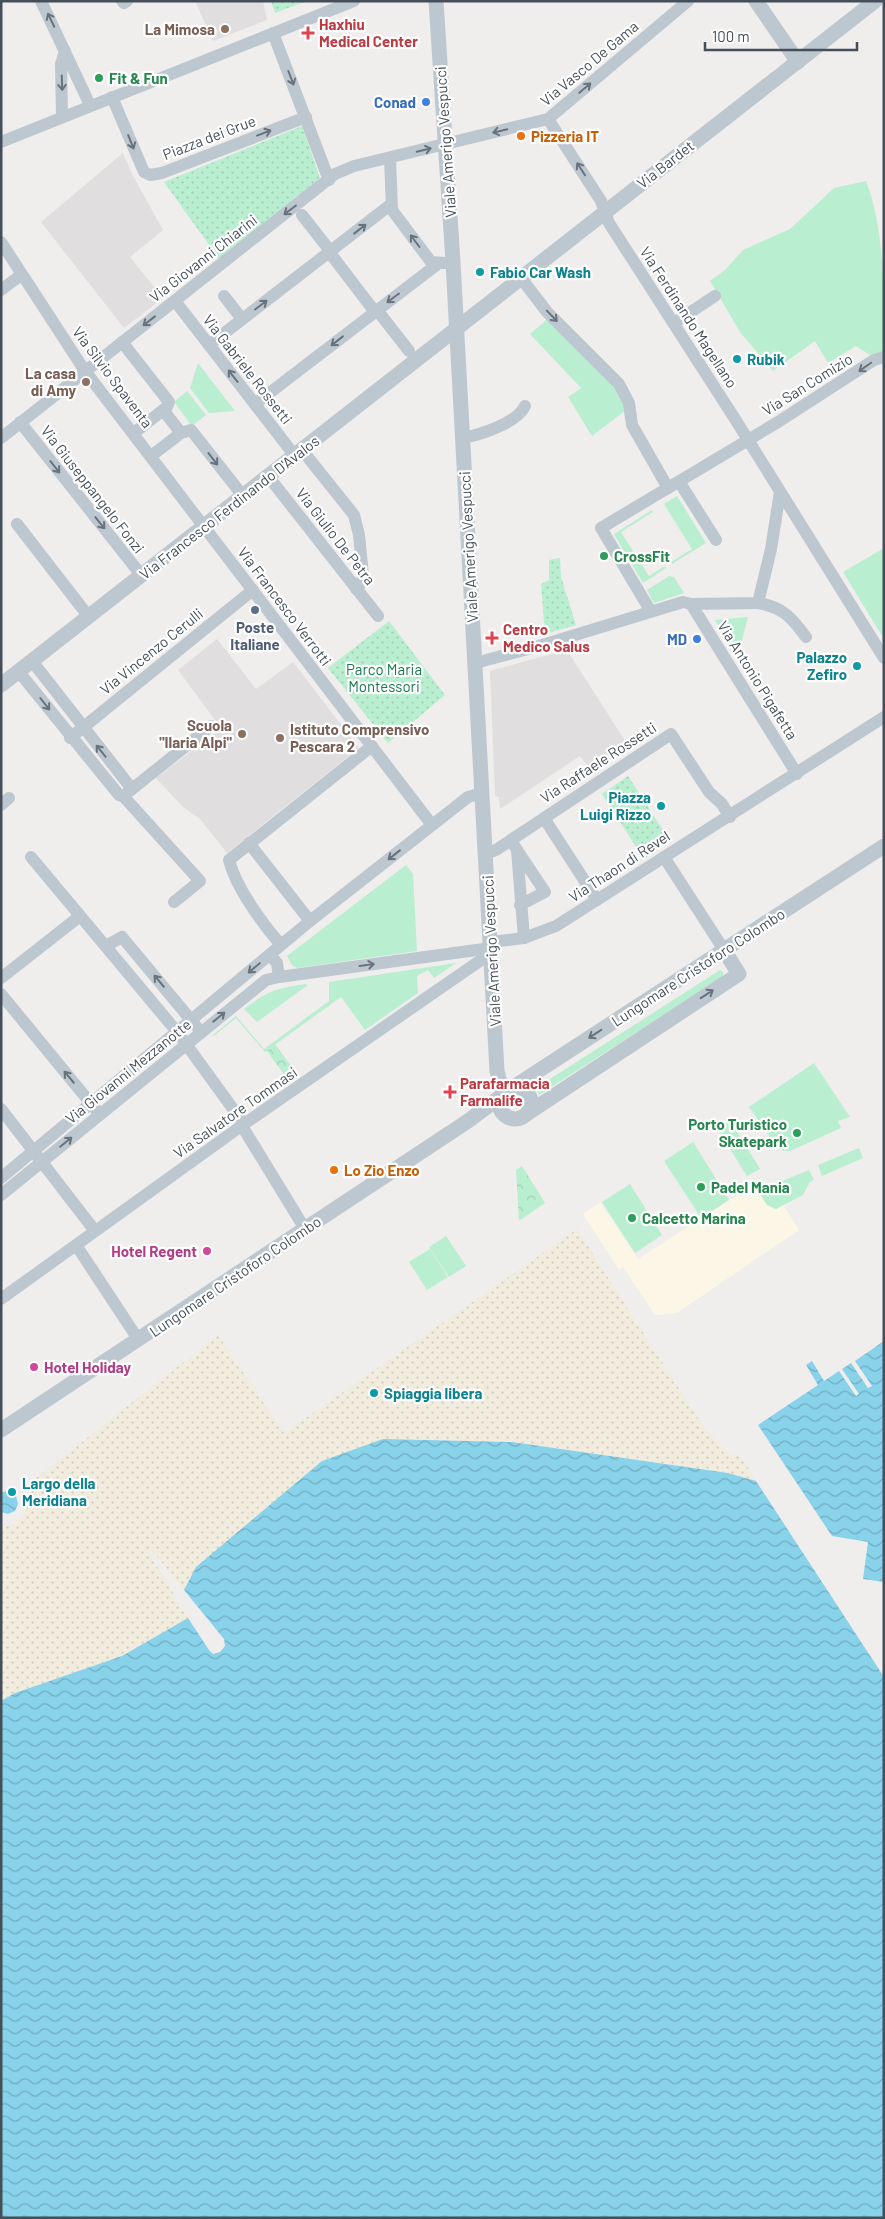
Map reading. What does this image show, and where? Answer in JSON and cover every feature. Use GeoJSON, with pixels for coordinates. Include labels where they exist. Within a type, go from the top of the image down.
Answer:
{"type":"FeatureCollection","features":[{"type":"Feature","properties":{"kind":"street"},"geometry":{"type":"LineString","coordinates":[[41,1],[90,105]]}},
{"type":"Feature","properties":{"kind":"street"},"geometry":{"type":"LineString","coordinates":[[122,1],[124,3],[127,1]]}},
{"type":"Feature","properties":{"kind":"street"},"geometry":{"type":"LineString","coordinates":[[1,142],[112,96],[354,1]]}},
{"type":"Feature","properties":{"kind":"street","name":"Viale Amerigo Vespucci"},"geometry":{"type":"LineString","coordinates":[[436,1],[444,145],[446,263],[456,329],[497,1071],[498,1079],[505,1092]]}},
{"type":"Feature","properties":{"kind":"street","name":"Via Vasco De Gama"},"geometry":{"type":"LineString","coordinates":[[444,145],[548,119],[688,1]]}},
{"type":"Feature","properties":{"kind":"street"},"geometry":{"type":"LineString","coordinates":[[756,1],[798,62]]}},
{"type":"Feature","properties":{"kind":"street","name":"Via Bardet"},"geometry":{"type":"LineString","coordinates":[[456,329],[874,1]]}},
{"type":"Feature","properties":{"kind":"street"},"geometry":{"type":"LineString","coordinates":[[273,33],[328,180]]}},
{"type":"Feature","properties":{"kind":"street"},"geometry":{"type":"LineString","coordinates":[[62,116],[61,64],[63,45]]}},
{"type":"Feature","properties":{"kind":"street","name":"Piazza dei Grue"},"geometry":{"type":"LineString","coordinates":[[112,96],[144,172],[150,176],[306,117]]}},
{"type":"Feature","properties":{"kind":"street","name":"Via Ferdinando Magellano"},"geometry":{"type":"LineString","coordinates":[[548,119],[601,201],[609,222],[884,658]]}},
{"type":"Feature","properties":{"kind":"street","name":"Via Giovanni Chiarini"},"geometry":{"type":"LineString","coordinates":[[1,438],[335,174],[346,168],[444,145]]}},
{"type":"Feature","properties":{"kind":"street"},"geometry":{"type":"LineString","coordinates":[[209,345],[390,205],[392,198],[390,158]]}},
{"type":"Feature","properties":{"kind":"street"},"geometry":{"type":"LineString","coordinates":[[390,205],[431,262],[446,263]]}},
{"type":"Feature","properties":{"kind":"street"},"geometry":{"type":"LineString","coordinates":[[302,215],[409,351]]}},
{"type":"Feature","properties":{"kind":"street","name":"Via Silvio Spaventa"},"geometry":{"type":"LineString","coordinates":[[1,242],[86,371],[204,526]]}},
{"type":"Feature","properties":{"kind":"street"},"geometry":{"type":"LineString","coordinates":[[255,404],[376,311],[446,263]]}},
{"type":"Feature","properties":{"kind":"street"},"geometry":{"type":"LineString","coordinates":[[1,290],[21,275]]}},
{"type":"Feature","properties":{"kind":"street"},"geometry":{"type":"LineString","coordinates":[[521,278],[548,312],[612,377],[629,403],[632,426],[716,540]]}},
{"type":"Feature","properties":{"kind":"street"},"geometry":{"type":"LineString","coordinates":[[224,296],[242,319]]}},
{"type":"Feature","properties":{"kind":"street"},"geometry":{"type":"LineString","coordinates":[[674,323],[715,296]]}},
{"type":"Feature","properties":{"kind":"street","name":"Via Gabriele Rossetti"},"geometry":{"type":"LineString","coordinates":[[175,301],[255,404],[354,515],[360,535],[363,575],[361,584],[356,589]]}},
{"type":"Feature","properties":{"kind":"street","name":"Via Francesco Ferdinando D'Avalos"},"geometry":{"type":"LineString","coordinates":[[7,677],[32,661],[142,576],[456,329]]}},
{"type":"Feature","properties":{"kind":"street"},"geometry":{"type":"LineString","coordinates":[[122,342],[167,400],[168,405],[134,433]]}},
{"type":"Feature","properties":{"kind":"street","name":"Via San Comizio"},"geometry":{"type":"LineString","coordinates":[[747,439],[847,379],[874,360],[884,357]]}},
{"type":"Feature","properties":{"kind":"street"},"geometry":{"type":"LineString","coordinates":[[462,438],[480,435],[518,415],[525,406]]}},
{"type":"Feature","properties":{"kind":"street"},"geometry":{"type":"LineString","coordinates":[[164,410],[181,433]]}},
{"type":"Feature","properties":{"kind":"street","name":"Via Giuseppangelo Fonzi"},"geometry":{"type":"LineString","coordinates":[[20,422],[142,576]]}},
{"type":"Feature","properties":{"kind":"street"},"geometry":{"type":"LineString","coordinates":[[151,456],[181,433],[191,430],[243,496]]}},
{"type":"Feature","properties":{"kind":"street"},"geometry":{"type":"LineString","coordinates":[[650,610],[601,528],[747,439]]}},
{"type":"Feature","properties":{"kind":"street","name":"Via Giulio De Petra"},"geometry":{"type":"LineString","coordinates":[[268,476],[378,616]]}},
{"type":"Feature","properties":{"kind":"street"},"geometry":{"type":"LineString","coordinates":[[755,603],[772,549],[780,492]]}},
{"type":"Feature","properties":{"kind":"street"},"geometry":{"type":"LineString","coordinates":[[17,524],[89,617]]}},
{"type":"Feature","properties":{"kind":"street","name":"Via Francesco Verrotti"},"geometry":{"type":"LineString","coordinates":[[204,526],[432,825]]}},
{"type":"Feature","properties":{"kind":"street","name":"Via Vincenzo Cerulli"},"geometry":{"type":"LineString","coordinates":[[70,738],[253,590]]}},
{"type":"Feature","properties":{"kind":"street"},"geometry":{"type":"LineString","coordinates":[[475,663],[539,646],[650,610],[683,602],[691,604],[755,603],[773,605],[787,615],[806,637]]}},
{"type":"Feature","properties":{"kind":"street","name":"Via Antonio Pigafetta"},"geometry":{"type":"LineString","coordinates":[[691,604],[797,774]]}},
{"type":"Feature","properties":{"kind":"street"},"geometry":{"type":"LineString","coordinates":[[32,661],[82,727],[128,793],[200,880],[174,902]]}},
{"type":"Feature","properties":{"kind":"street"},"geometry":{"type":"LineString","coordinates":[[7,677],[70,738],[119,795],[128,793],[211,726]]}},
{"type":"Feature","properties":{"kind":"street","name":"Via Thaon di Revel"},"geometry":{"type":"LineString","coordinates":[[491,949],[556,926],[884,717]]}},
{"type":"Feature","properties":{"kind":"street","name":"Via Raffaele Rossetti"},"geometry":{"type":"LineString","coordinates":[[486,854],[514,845],[544,818],[671,734],[709,792],[722,804],[730,816]]}},
{"type":"Feature","properties":{"kind":"street"},"geometry":{"type":"LineString","coordinates":[[282,945],[272,934],[232,871],[229,860],[372,746]]}},
{"type":"Feature","properties":{"kind":"street","name":"Via Giovanni Mezzanotte"},"geometry":{"type":"LineString","coordinates":[[1,1178],[178,1033],[310,921],[468,797],[482,793]]}},
{"type":"Feature","properties":{"kind":"street","name":"Via Raffaele Rossetti"},"geometry":{"type":"LineString","coordinates":[[544,818],[597,900]]}},
{"type":"Feature","properties":{"kind":"street"},"geometry":{"type":"LineString","coordinates":[[249,843],[310,921]]}},
{"type":"Feature","properties":{"kind":"street"},"geometry":{"type":"LineString","coordinates":[[514,845],[524,938]]}},
{"type":"Feature","properties":{"kind":"street","name":"Via Thaon di Revel"},"geometry":{"type":"LineString","coordinates":[[514,845],[544,892],[520,906]]}},
{"type":"Feature","properties":{"kind":"street","name":"Lungomare Cristoforo Colombo"},"geometry":{"type":"LineString","coordinates":[[1,1430],[468,1121],[505,1092],[884,846]]}},
{"type":"Feature","properties":{"kind":"street"},"geometry":{"type":"LineString","coordinates":[[31,857],[178,1033],[243,1125],[305,1229]]}},
{"type":"Feature","properties":{"kind":"street"},"geometry":{"type":"LineString","coordinates":[[528,1113],[530,1097],[522,1089],[505,1092],[499,1108],[505,1116],[515,1120],[528,1113],[739,974],[664,857]]}},
{"type":"Feature","properties":{"kind":"street"},"geometry":{"type":"LineString","coordinates":[[1,978],[80,916]]}},
{"type":"Feature","properties":{"kind":"street"},"geometry":{"type":"LineString","coordinates":[[106,946],[122,937],[200,1033]]}},
{"type":"Feature","properties":{"kind":"street","name":"Via Giovanni Mezzanotte"},"geometry":{"type":"LineString","coordinates":[[1,1195],[258,986],[279,977],[491,949]]}},
{"type":"Feature","properties":{"kind":"street","name":"Via Salvatore Tommasi"},"geometry":{"type":"LineString","coordinates":[[1,1299],[243,1125],[481,960],[491,949]]}},
{"type":"Feature","properties":{"kind":"street"},"geometry":{"type":"LineString","coordinates":[[270,954],[277,963],[279,977]]}},
{"type":"Feature","properties":{"kind":"street"},"geometry":{"type":"LineString","coordinates":[[1,994],[100,1115]]}},
{"type":"Feature","properties":{"kind":"street"},"geometry":{"type":"LineString","coordinates":[[1,1109],[95,1231]]}},
{"type":"Feature","properties":{"kind":"street","name":"Lungomare Cristoforo Colombo"},"geometry":{"type":"LineString","coordinates":[[468,1121],[490,1116],[505,1116]]}},
{"type":"Feature","properties":{"kind":"street"},"geometry":{"type":"LineString","coordinates":[[76,1245],[138,1340]]}},
{"type":"Feature","properties":{"kind":"shaded area","name":"La Mimosa"},"geometry":{"type":"Polygon","coordinates":[[[195,1],[263,1],[267,20],[213,41],[195,1]]]}},
{"type":"Feature","properties":{"kind":"shaded area"},"geometry":{"type":"Polygon","coordinates":[[[123,153],[133,176],[163,230],[130,257],[163,298],[124,328],[41,222],[123,153]]]}},
{"type":"Feature","properties":{"kind":"shaded area","name":"Istituto Comprensivo Pescara 2"},"geometry":{"type":"Polygon","coordinates":[[[217,639],[256,689],[293,662],[359,748],[227,853],[200,819],[183,807],[156,778],[221,728],[178,670],[217,639]]]}},
{"type":"Feature","properties":{"kind":"shaded area"},"geometry":{"type":"Polygon","coordinates":[[[567,650],[629,747],[592,772],[580,756],[500,809],[499,797],[495,796],[490,671],[567,650]]]}},
{"type":"Feature","properties":{"kind":"shaded area"},"geometry":{"type":"Polygon","coordinates":[[[754,1184],[767,1205],[776,1209],[783,1205],[799,1230],[677,1313],[655,1315],[623,1267],[619,1270],[583,1214],[600,1202],[638,1259],[754,1184]]]}},
{"type":"Feature","properties":{"kind":"green space"},"geometry":{"type":"Polygon","coordinates":[[[271,1],[307,1],[275,13],[271,1]]]}},
{"type":"Feature","properties":{"kind":"green space"},"geometry":{"type":"Polygon","coordinates":[[[302,126],[320,178],[219,259],[164,182],[302,126]]]}},
{"type":"Feature","properties":{"kind":"green space"},"geometry":{"type":"Polygon","coordinates":[[[866,181],[877,220],[880,241],[884,351],[870,355],[856,346],[828,363],[815,341],[773,371],[740,332],[710,281],[725,270],[743,250],[790,229],[834,188],[866,181]]]}},
{"type":"Feature","properties":{"kind":"green space"},"geometry":{"type":"Polygon","coordinates":[[[549,318],[612,383],[626,410],[592,436],[568,397],[581,388],[530,334],[549,318]]]}},
{"type":"Feature","properties":{"kind":"green space"},"geometry":{"type":"Polygon","coordinates":[[[198,363],[235,411],[209,413],[190,388],[198,363]]]}},
{"type":"Feature","properties":{"kind":"green space"},"geometry":{"type":"Polygon","coordinates":[[[187,391],[206,415],[192,426],[174,402],[187,391]]]}},
{"type":"Feature","properties":{"kind":"green space"},"geometry":{"type":"Polygon","coordinates":[[[677,496],[706,543],[672,564],[671,562],[692,549],[664,504],[677,496]]]}},
{"type":"Feature","properties":{"kind":"green space"},"geometry":{"type":"Polygon","coordinates":[[[652,510],[653,512],[621,532],[649,576],[665,566],[666,568],[643,583],[614,534],[652,510]]]}},
{"type":"Feature","properties":{"kind":"green space"},"geometry":{"type":"Polygon","coordinates":[[[884,548],[884,639],[843,572],[884,548]]]}},
{"type":"Feature","properties":{"kind":"green space"},"geometry":{"type":"Polygon","coordinates":[[[560,558],[561,577],[576,625],[545,634],[541,584],[549,580],[549,560],[560,558]]]}},
{"type":"Feature","properties":{"kind":"green space"},"geometry":{"type":"Polygon","coordinates":[[[669,576],[674,577],[684,593],[654,603],[647,590],[669,576]]]}},
{"type":"Feature","properties":{"kind":"green space"},"geometry":{"type":"Polygon","coordinates":[[[748,617],[737,659],[715,620],[748,617]]]}},
{"type":"Feature","properties":{"kind":"green space","name":"Parco Maria Montessori"},"geometry":{"type":"Polygon","coordinates":[[[389,621],[445,695],[388,743],[328,668],[389,621]]]}},
{"type":"Feature","properties":{"kind":"green space"},"geometry":{"type":"Polygon","coordinates":[[[628,776],[670,841],[644,859],[602,794],[628,776]]]}},
{"type":"Feature","properties":{"kind":"green space"},"geometry":{"type":"Polygon","coordinates":[[[406,865],[413,874],[417,951],[297,968],[292,965],[287,956],[406,865]]]}},
{"type":"Feature","properties":{"kind":"green space"},"geometry":{"type":"Polygon","coordinates":[[[456,963],[434,978],[428,970],[417,976],[418,993],[365,1030],[341,997],[265,1052],[236,1018],[213,1035],[236,1016],[264,1049],[329,1001],[329,982],[456,963]]]}},
{"type":"Feature","properties":{"kind":"green space"},"geometry":{"type":"Polygon","coordinates":[[[720,970],[723,972],[723,977],[539,1095],[536,1088],[720,970]]]}},
{"type":"Feature","properties":{"kind":"green space"},"geometry":{"type":"Polygon","coordinates":[[[308,985],[257,1022],[244,1009],[273,991],[308,985]]]}},
{"type":"Feature","properties":{"kind":"green space"},"geometry":{"type":"Polygon","coordinates":[[[275,1044],[297,1074],[288,1080],[267,1051],[275,1044]]]}},
{"type":"Feature","properties":{"kind":"green space"},"geometry":{"type":"Polygon","coordinates":[[[814,1063],[850,1117],[838,1121],[841,1128],[790,1151],[779,1150],[749,1107],[814,1063]]]}},
{"type":"Feature","properties":{"kind":"green space"},"geometry":{"type":"Polygon","coordinates":[[[730,1120],[760,1169],[747,1176],[717,1128],[730,1120]]]}},
{"type":"Feature","properties":{"kind":"green space","name":"Padel Mania"},"geometry":{"type":"Polygon","coordinates":[[[693,1142],[729,1200],[701,1218],[664,1161],[693,1142]]]}},
{"type":"Feature","properties":{"kind":"green space"},"geometry":{"type":"Polygon","coordinates":[[[859,1148],[863,1158],[822,1176],[818,1165],[859,1148]]]}},
{"type":"Feature","properties":{"kind":"green space"},"geometry":{"type":"Polygon","coordinates":[[[522,1166],[545,1203],[519,1221],[516,1170],[522,1166]]]}},
{"type":"Feature","properties":{"kind":"green space"},"geometry":{"type":"Polygon","coordinates":[[[809,1170],[814,1180],[810,1182],[803,1195],[776,1209],[767,1205],[758,1191],[809,1170]]]}},
{"type":"Feature","properties":{"kind":"green space","name":"Calcetto Marina"},"geometry":{"type":"Polygon","coordinates":[[[630,1184],[662,1235],[635,1253],[602,1202],[630,1184]]]}},
{"type":"Feature","properties":{"kind":"green space"},"geometry":{"type":"Polygon","coordinates":[[[446,1236],[466,1266],[449,1277],[429,1247],[446,1236]]]}},
{"type":"Feature","properties":{"kind":"green space"},"geometry":{"type":"Polygon","coordinates":[[[430,1249],[448,1277],[427,1290],[409,1262],[430,1249]]]}},
{"type":"Feature","properties":{"kind":"sand"},"geometry":{"type":"Polygon","coordinates":[[[577,1229],[705,1429],[729,1454],[741,1457],[756,1481],[728,1473],[512,1442],[383,1439],[196,1567],[184,1590],[155,1554],[152,1551],[148,1553],[169,1584],[177,1602],[188,1618],[122,1656],[15,1693],[1,1701],[1,1527],[14,1523],[23,1515],[26,1503],[21,1490],[218,1335],[284,1433],[577,1229]]]}},
{"type":"Feature","properties":{"kind":"water"},"geometry":{"type":"Polygon","coordinates":[[[884,1341],[884,1582],[863,1579],[868,1542],[832,1536],[758,1425],[818,1385],[806,1365],[812,1361],[824,1381],[839,1371],[856,1396],[859,1394],[842,1369],[851,1363],[868,1388],[872,1386],[855,1361],[884,1341]]]}},
{"type":"Feature","properties":{"kind":"water"},"geometry":{"type":"Polygon","coordinates":[[[383,1439],[512,1442],[728,1473],[756,1481],[884,1677],[884,2218],[1,2218],[1,1701],[15,1693],[122,1656],[188,1618],[209,1650],[213,1654],[220,1652],[225,1646],[224,1639],[184,1590],[196,1567],[322,1461],[383,1439]]]}},
{"type":"Feature","properties":{"kind":"water"},"geometry":{"type":"Polygon","coordinates":[[[7,1491],[16,1496],[18,1504],[15,1511],[8,1514],[1,1512],[1,1493],[7,1491]]]}},
{"type":"Feature","properties":{"kind":"place","name":"La Mimosa"},"geometry":{"type":"Point","coordinates":[225,29]}},
{"type":"Feature","properties":{"kind":"place","name":"Haxhiu Medical Center"},"geometry":{"type":"Point","coordinates":[308,33]}},
{"type":"Feature","properties":{"kind":"place","name":"Fit & Fun"},"geometry":{"type":"Point","coordinates":[99,78]}},
{"type":"Feature","properties":{"kind":"place","name":"Conad"},"geometry":{"type":"Point","coordinates":[426,102]}},
{"type":"Feature","properties":{"kind":"place","name":"Pizzeria IT"},"geometry":{"type":"Point","coordinates":[521,136]}},
{"type":"Feature","properties":{"kind":"place","name":"Fabio Car Wash"},"geometry":{"type":"Point","coordinates":[480,272]}},
{"type":"Feature","properties":{"kind":"place","name":"Rubik"},"geometry":{"type":"Point","coordinates":[737,359]}},
{"type":"Feature","properties":{"kind":"place","name":"La casa di Amy"},"geometry":{"type":"Point","coordinates":[86,382]}},
{"type":"Feature","properties":{"kind":"place","name":"CrossFit"},"geometry":{"type":"Point","coordinates":[604,556]}},
{"type":"Feature","properties":{"kind":"place","name":"Poste Italiane"},"geometry":{"type":"Point","coordinates":[255,610]}},
{"type":"Feature","properties":{"kind":"place","name":"Centro Medico Salus"},"geometry":{"type":"Point","coordinates":[492,638]}},
{"type":"Feature","properties":{"kind":"place","name":"MD"},"geometry":{"type":"Point","coordinates":[697,639]}},
{"type":"Feature","properties":{"kind":"place","name":"Palazzo Zefiro"},"geometry":{"type":"Point","coordinates":[857,666]}},
{"type":"Feature","properties":{"kind":"place","name":"Scuola \"Ilaria Alpi\""},"geometry":{"type":"Point","coordinates":[242,734]}},
{"type":"Feature","properties":{"kind":"place","name":"Istituto Comprensivo Pescara 2"},"geometry":{"type":"Point","coordinates":[280,738]}},
{"type":"Feature","properties":{"kind":"place","name":"Piazza Luigi Rizzo"},"geometry":{"type":"Point","coordinates":[661,806]}},
{"type":"Feature","properties":{"kind":"place","name":"Parafarmacia Farmalife"},"geometry":{"type":"Point","coordinates":[450,1092]}},
{"type":"Feature","properties":{"kind":"place","name":"Porto Turistico Skatepark"},"geometry":{"type":"Point","coordinates":[797,1133]}},
{"type":"Feature","properties":{"kind":"place","name":"Lo Zio Enzo"},"geometry":{"type":"Point","coordinates":[334,1170]}},
{"type":"Feature","properties":{"kind":"place","name":"Padel Mania"},"geometry":{"type":"Point","coordinates":[701,1187]}},
{"type":"Feature","properties":{"kind":"place","name":"Calcetto Marina"},"geometry":{"type":"Point","coordinates":[632,1218]}},
{"type":"Feature","properties":{"kind":"place","name":"Hotel Regent"},"geometry":{"type":"Point","coordinates":[207,1251]}},
{"type":"Feature","properties":{"kind":"place","name":"Hotel Holiday"},"geometry":{"type":"Point","coordinates":[34,1367]}},
{"type":"Feature","properties":{"kind":"place","name":"Spiaggia libera"},"geometry":{"type":"Point","coordinates":[374,1393]}},
{"type":"Feature","properties":{"kind":"place","name":"Largo della Meridiana"},"geometry":{"type":"Point","coordinates":[12,1492]}}]}
